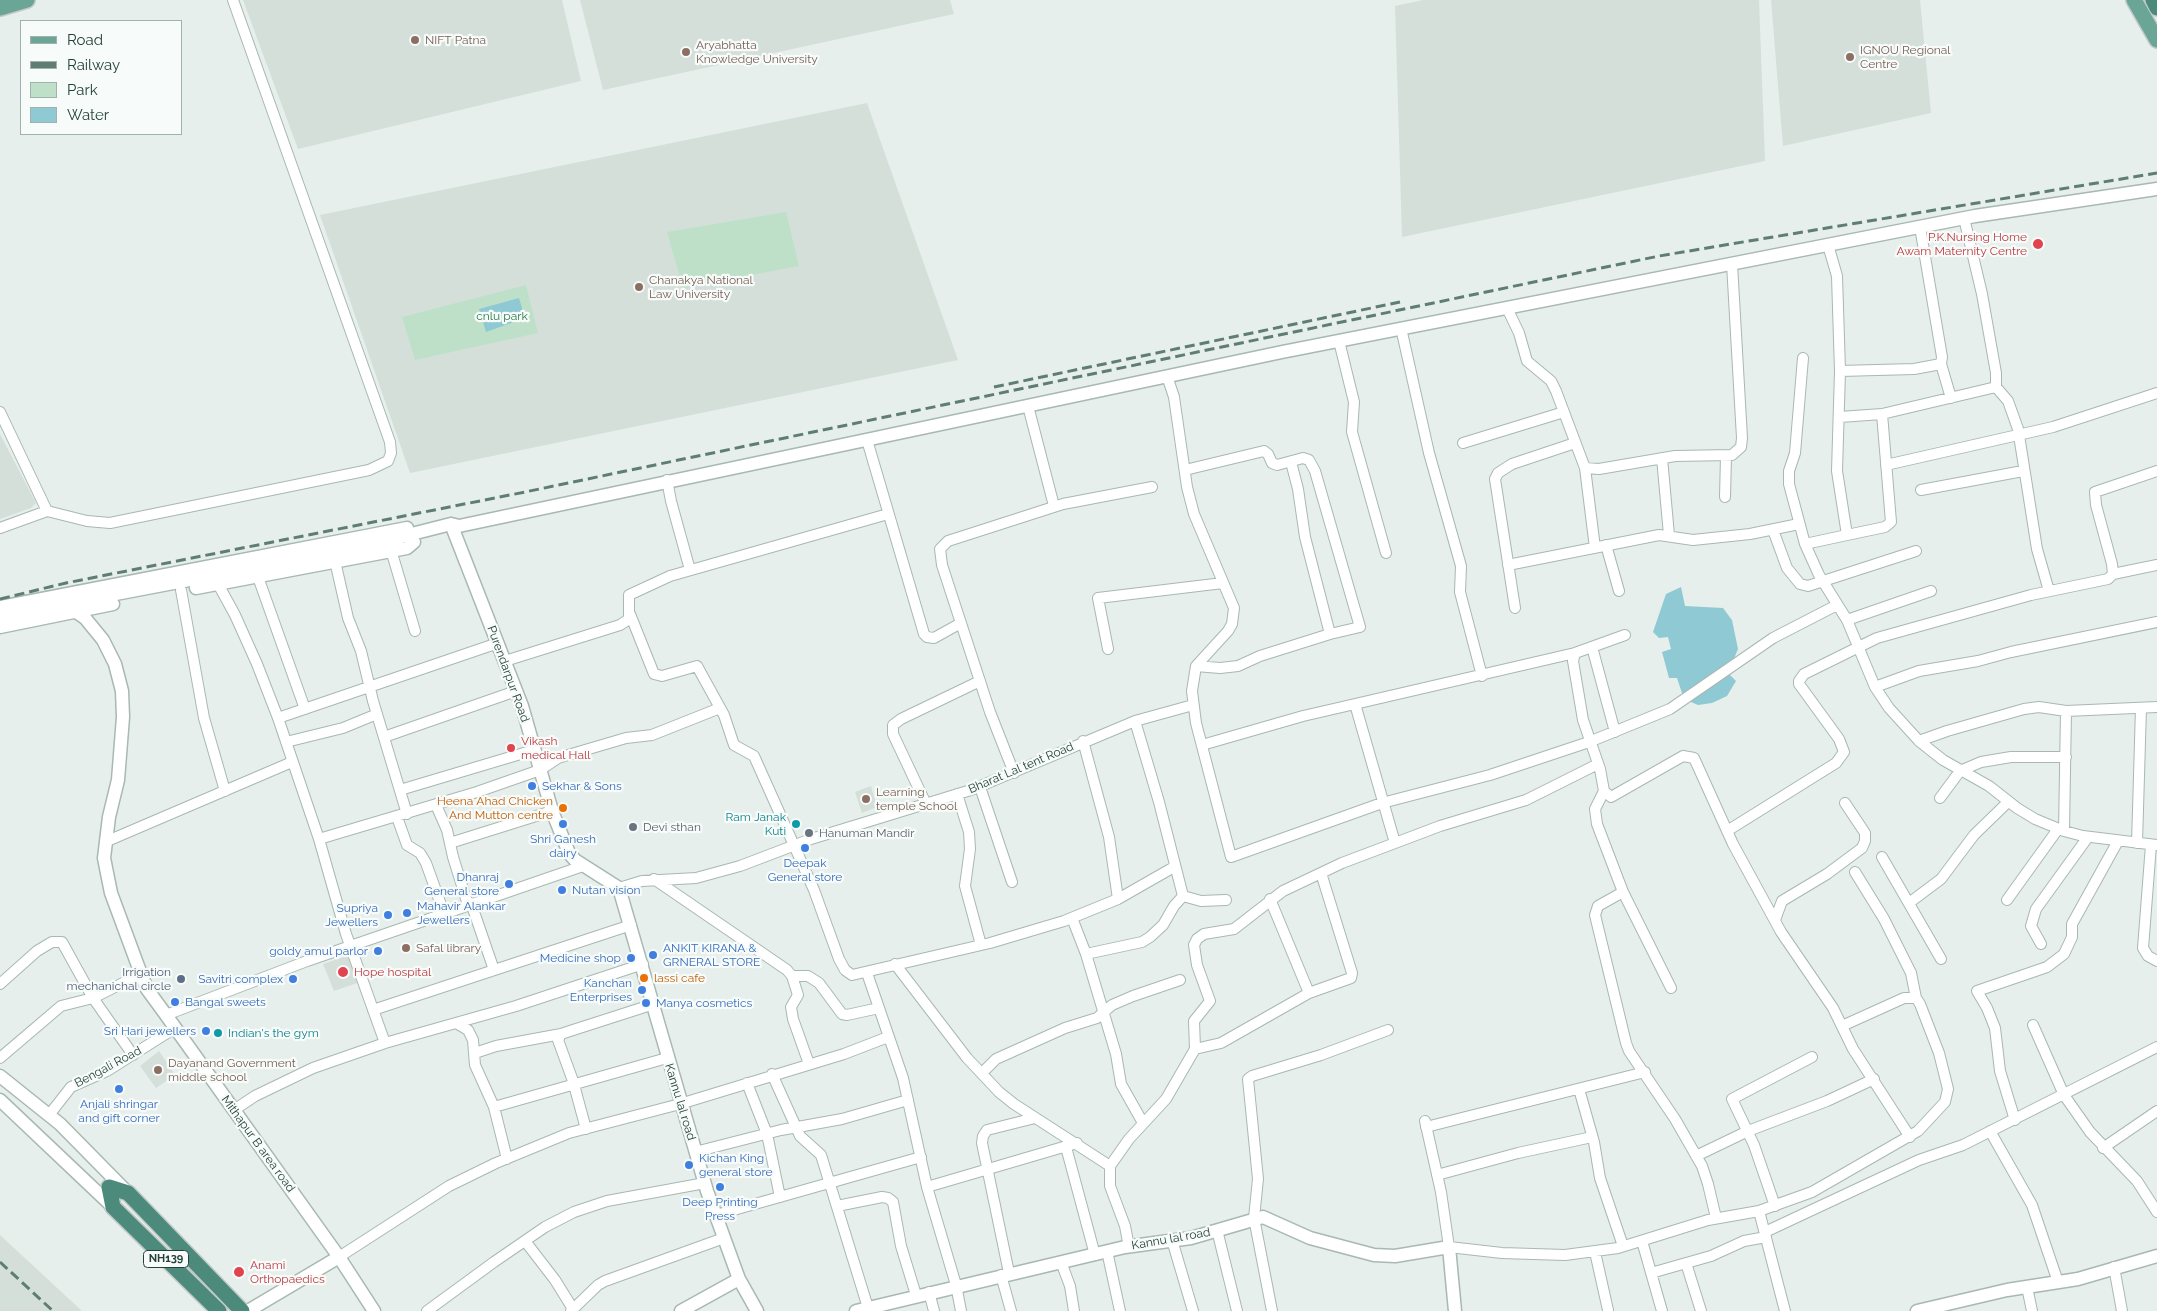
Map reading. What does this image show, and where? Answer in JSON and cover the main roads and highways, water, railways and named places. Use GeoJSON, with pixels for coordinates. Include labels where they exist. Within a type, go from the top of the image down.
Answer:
{"type":"FeatureCollection","features":[{"type":"Feature","properties":{"kind":"highway"},"geometry":{"type":"LineString","coordinates":[[2153,0],[2157,8]]}},
{"type":"Feature","properties":{"kind":"highway","name":"NH139"},"geometry":{"type":"LineString","coordinates":[[219,1311],[113,1207],[109,1187],[128,1193],[242,1311]]}},
{"type":"Feature","properties":{"kind":"highway"},"geometry":{"type":"LineString","coordinates":[[146,1240],[161,1226]]}},
{"type":"Feature","properties":{"kind":"main road"},"geometry":{"type":"LineString","coordinates":[[0,8],[27,0]]}},
{"type":"Feature","properties":{"kind":"main road"},"geometry":{"type":"LineString","coordinates":[[2134,0],[2157,40]]}},
{"type":"Feature","properties":{"kind":"water"},"geometry":{"type":"Polygon","coordinates":[[[519,298],[525,318],[486,332],[479,309],[519,298]]]}},
{"type":"Feature","properties":{"kind":"water"},"geometry":{"type":"Polygon","coordinates":[[[1681,587],[1685,606],[1723,608],[1732,620],[1738,649],[1728,673],[1736,681],[1727,696],[1712,703],[1698,705],[1684,699],[1677,678],[1669,678],[1662,652],[1671,649],[1668,637],[1659,638],[1653,632],[1666,594],[1681,587]]]}},
{"type":"Feature","properties":{"kind":"railway"},"geometry":{"type":"LineString","coordinates":[[0,599],[66,583],[525,492],[1659,256],[2157,173]]}},
{"type":"Feature","properties":{"kind":"railway"},"geometry":{"type":"LineString","coordinates":[[994,387],[1400,302]]}},
{"type":"Feature","properties":{"kind":"railway"},"geometry":{"type":"LineString","coordinates":[[0,1262],[53,1311]]}},
{"type":"Feature","properties":{"kind":"place","name":"NIFT Patna"},"geometry":{"type":"Point","coordinates":[415,40]}},
{"type":"Feature","properties":{"kind":"place","name":"Aryabhatta Knowledge University"},"geometry":{"type":"Point","coordinates":[686,52]}},
{"type":"Feature","properties":{"kind":"place","name":"IGNOU Regional Centre"},"geometry":{"type":"Point","coordinates":[1850,57]}},
{"type":"Feature","properties":{"kind":"place","name":"P.K.Nursing Home Awam Maternity Centre"},"geometry":{"type":"Point","coordinates":[2038,244]}},
{"type":"Feature","properties":{"kind":"place","name":"Chanakya National Law University"},"geometry":{"type":"Point","coordinates":[639,287]}},
{"type":"Feature","properties":{"kind":"place","name":"Vikash medical Hall"},"geometry":{"type":"Point","coordinates":[511,748]}},
{"type":"Feature","properties":{"kind":"place","name":"Sekhar & Sons"},"geometry":{"type":"Point","coordinates":[532,786]}},
{"type":"Feature","properties":{"kind":"place","name":"Learning temple School"},"geometry":{"type":"Point","coordinates":[866,799]}},
{"type":"Feature","properties":{"kind":"place","name":"Heena Ahad Chicken And Mutton centre"},"geometry":{"type":"Point","coordinates":[563,808]}},
{"type":"Feature","properties":{"kind":"place","name":"Shri Ganesh dairy"},"geometry":{"type":"Point","coordinates":[563,824]}},
{"type":"Feature","properties":{"kind":"place","name":"Ram Janak Kuti"},"geometry":{"type":"Point","coordinates":[796,824]}},
{"type":"Feature","properties":{"kind":"place","name":"Devi sthan"},"geometry":{"type":"Point","coordinates":[633,827]}},
{"type":"Feature","properties":{"kind":"place","name":"Hanuman Mandir"},"geometry":{"type":"Point","coordinates":[809,833]}},
{"type":"Feature","properties":{"kind":"place","name":"Deepak General store"},"geometry":{"type":"Point","coordinates":[805,848]}},
{"type":"Feature","properties":{"kind":"place","name":"Dhanraj General store"},"geometry":{"type":"Point","coordinates":[509,884]}},
{"type":"Feature","properties":{"kind":"place","name":"Nutan vision"},"geometry":{"type":"Point","coordinates":[562,890]}},
{"type":"Feature","properties":{"kind":"place","name":"Mahavir Alankar Jewellers"},"geometry":{"type":"Point","coordinates":[407,913]}},
{"type":"Feature","properties":{"kind":"place","name":"Supriya Jewellers"},"geometry":{"type":"Point","coordinates":[388,915]}},
{"type":"Feature","properties":{"kind":"place","name":"Safal library"},"geometry":{"type":"Point","coordinates":[406,948]}},
{"type":"Feature","properties":{"kind":"place","name":"goldy amul parlor"},"geometry":{"type":"Point","coordinates":[378,951]}},
{"type":"Feature","properties":{"kind":"place","name":"ANKIT KIRANA & GRNERAL STORE"},"geometry":{"type":"Point","coordinates":[653,955]}},
{"type":"Feature","properties":{"kind":"place","name":"Medicine shop"},"geometry":{"type":"Point","coordinates":[631,958]}},
{"type":"Feature","properties":{"kind":"place","name":"Hope hospital"},"geometry":{"type":"Point","coordinates":[343,972]}},
{"type":"Feature","properties":{"kind":"place","name":"lassi cafe"},"geometry":{"type":"Point","coordinates":[644,978]}},
{"type":"Feature","properties":{"kind":"place","name":"Irrigation mechanichal circle"},"geometry":{"type":"Point","coordinates":[181,979]}},
{"type":"Feature","properties":{"kind":"place","name":"Savitri complex"},"geometry":{"type":"Point","coordinates":[293,979]}},
{"type":"Feature","properties":{"kind":"place","name":"Kanchan Enterprises"},"geometry":{"type":"Point","coordinates":[642,990]}},
{"type":"Feature","properties":{"kind":"place","name":"Bangal sweets"},"geometry":{"type":"Point","coordinates":[175,1002]}},
{"type":"Feature","properties":{"kind":"place","name":"Manya cosmetics"},"geometry":{"type":"Point","coordinates":[646,1003]}},
{"type":"Feature","properties":{"kind":"place","name":"Sri Hari jewellers"},"geometry":{"type":"Point","coordinates":[206,1031]}},
{"type":"Feature","properties":{"kind":"place","name":"Indian's the gym"},"geometry":{"type":"Point","coordinates":[218,1033]}},
{"type":"Feature","properties":{"kind":"place","name":"Dayanand Government middle school"},"geometry":{"type":"Point","coordinates":[158,1070]}},
{"type":"Feature","properties":{"kind":"place","name":"Anjali shringar and gift corner"},"geometry":{"type":"Point","coordinates":[119,1089]}},
{"type":"Feature","properties":{"kind":"place","name":"Kichan King general store"},"geometry":{"type":"Point","coordinates":[689,1165]}},
{"type":"Feature","properties":{"kind":"place","name":"Deep Printing Press"},"geometry":{"type":"Point","coordinates":[720,1187]}},
{"type":"Feature","properties":{"kind":"place","name":"Anami Orthopaedics"},"geometry":{"type":"Point","coordinates":[239,1272]}},
{"type":"Feature","properties":{"kind":"park label","name":"cnlu park"},"geometry":{"type":"Point","coordinates":[502,316]}}]}
